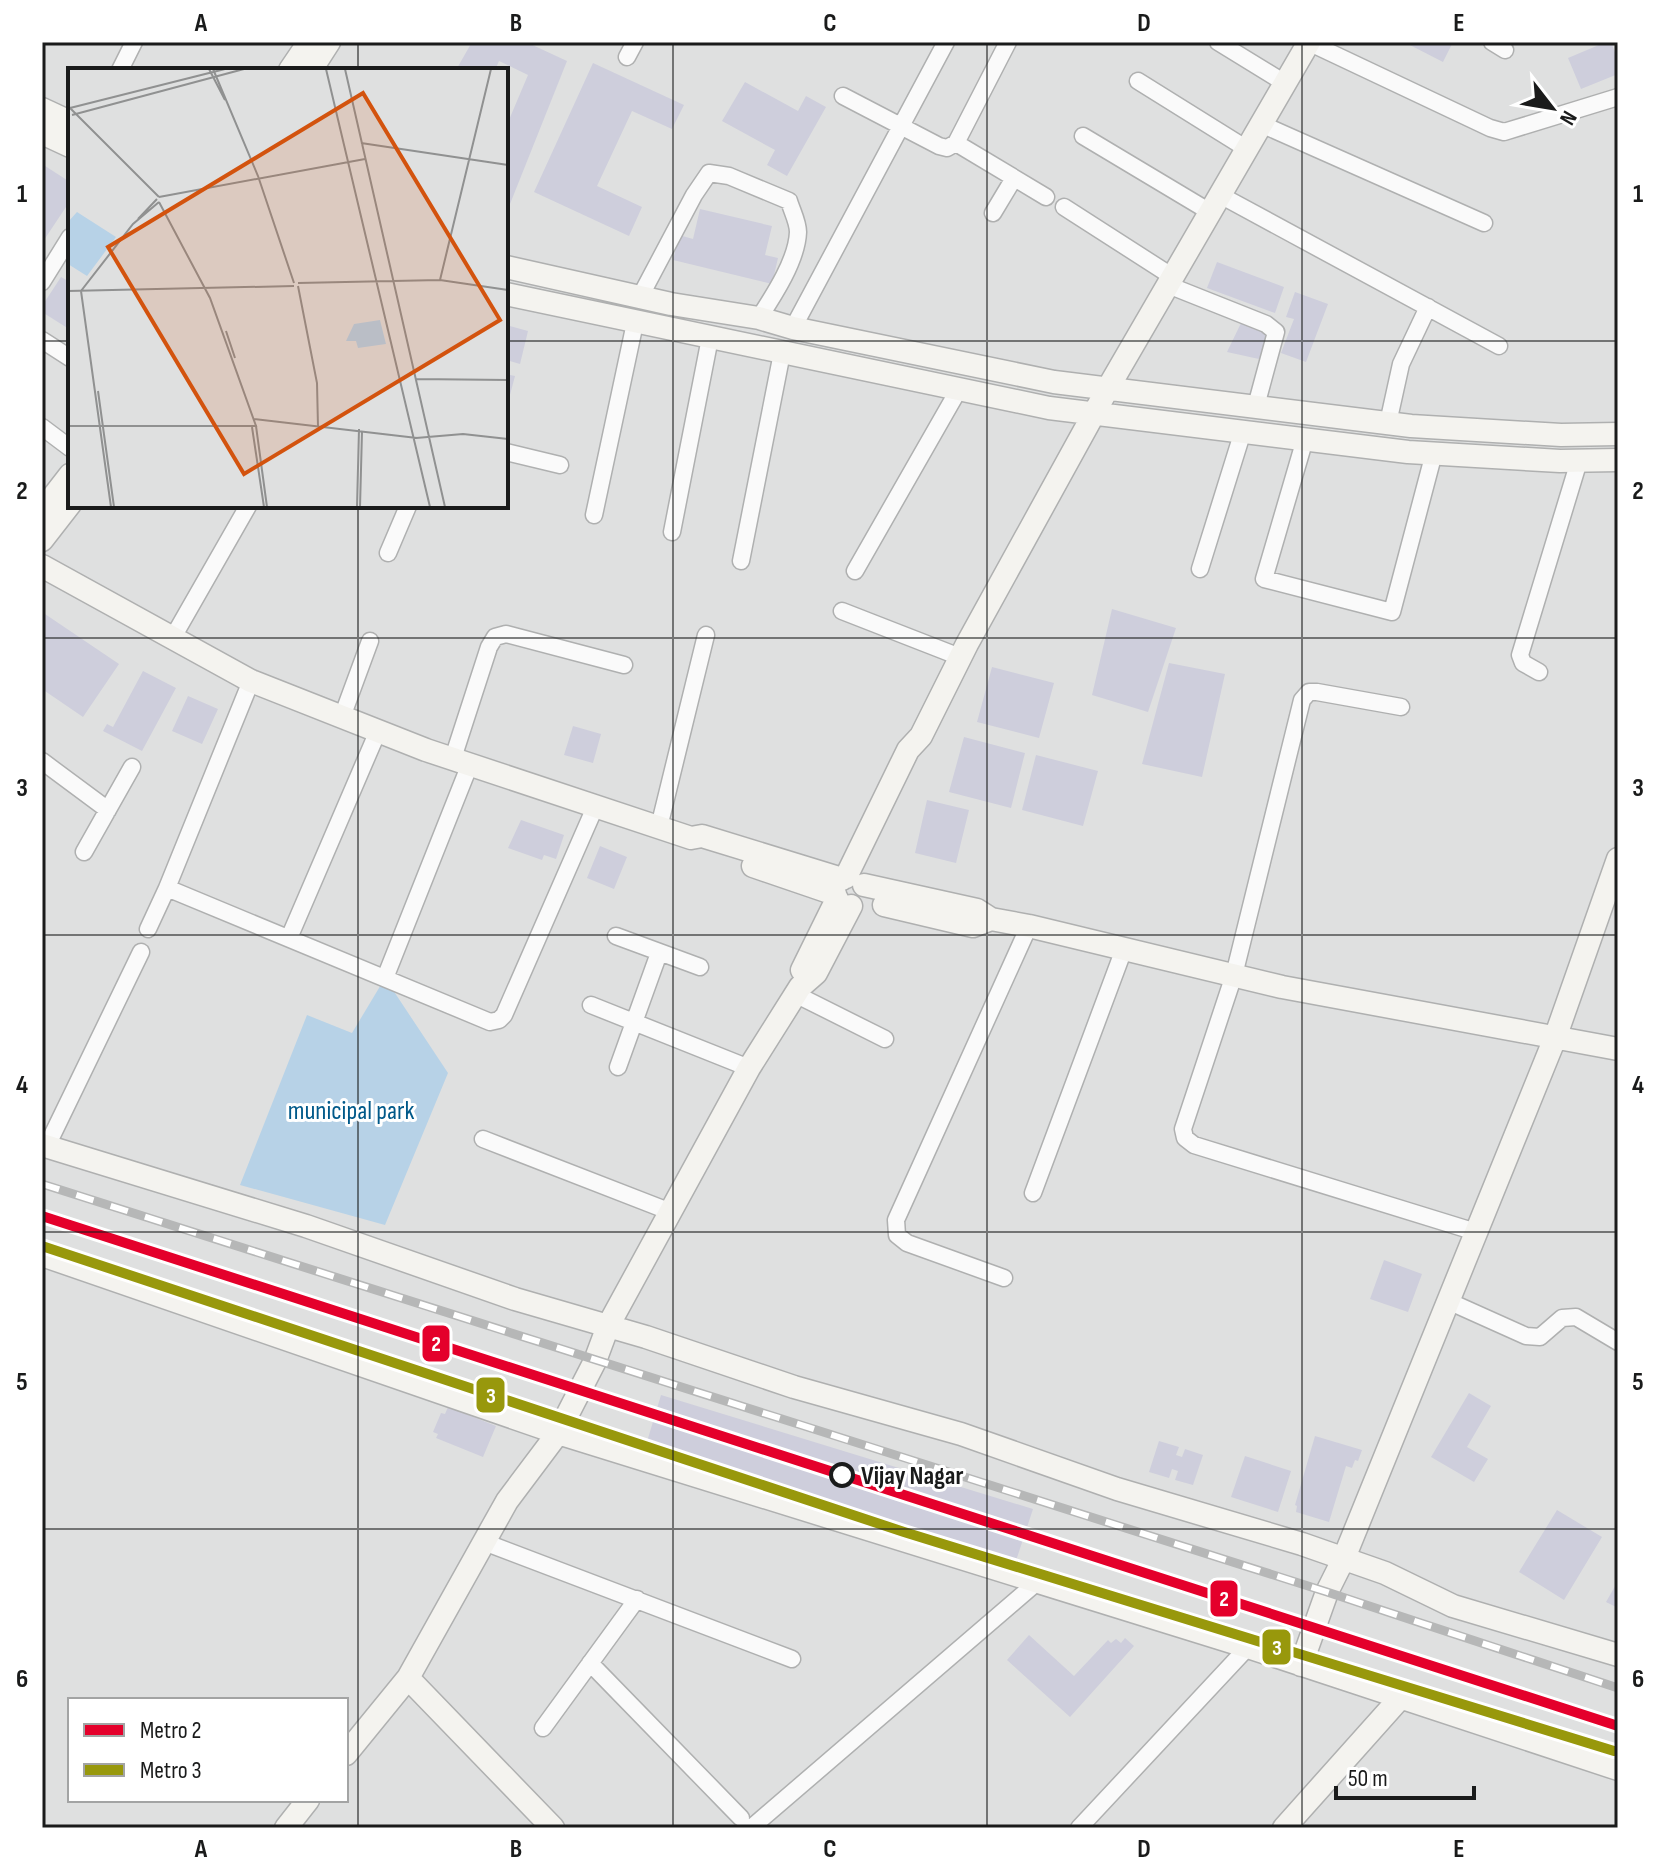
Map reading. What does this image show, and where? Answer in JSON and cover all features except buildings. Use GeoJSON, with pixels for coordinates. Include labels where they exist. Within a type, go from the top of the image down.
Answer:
{"type":"FeatureCollection","features":[{"type":"Feature","properties":{"kind":"street"},"geometry":{"type":"LineString","coordinates":[[121,68],[134,42]]}},
{"type":"Feature","properties":{"kind":"street"},"geometry":{"type":"LineString","coordinates":[[291,68],[309,42]]}},
{"type":"Feature","properties":{"kind":"street"},"geometry":{"type":"LineString","coordinates":[[312,68],[329,42]]}},
{"type":"Feature","properties":{"kind":"street"},"geometry":{"type":"LineString","coordinates":[[793,328],[946,42]]}},
{"type":"Feature","properties":{"kind":"street"},"geometry":{"type":"LineString","coordinates":[[843,96],[947,148],[956,143],[1008,42]]}},
{"type":"Feature","properties":{"kind":"street"},"geometry":{"type":"LineString","coordinates":[[1218,42],[1285,83]]}},
{"type":"Feature","properties":{"kind":"street"},"geometry":{"type":"LineString","coordinates":[[348,1752],[408,1678],[507,1501],[558,1433],[595,1361],[608,1326],[749,1068],[798,990],[816,973],[908,750],[921,736],[960,657],[1094,413],[1308,42],[1504,132],[1618,97]]}},
{"type":"Feature","properties":{"kind":"street"},"geometry":{"type":"LineString","coordinates":[[1138,81],[1247,149]]}},
{"type":"Feature","properties":{"kind":"street"},"geometry":{"type":"LineString","coordinates":[[42,109],[68,121]]}},
{"type":"Feature","properties":{"kind":"street"},"geometry":{"type":"LineString","coordinates":[[1261,124],[1484,223]]}},
{"type":"Feature","properties":{"kind":"street"},"geometry":{"type":"LineString","coordinates":[[42,133],[68,145]]}},
{"type":"Feature","properties":{"kind":"street"},"geometry":{"type":"LineString","coordinates":[[1083,136],[1428,307],[1499,346]]}},
{"type":"Feature","properties":{"kind":"street"},"geometry":{"type":"LineString","coordinates":[[956,143],[1046,197]]}},
{"type":"Feature","properties":{"kind":"street"},"geometry":{"type":"LineString","coordinates":[[640,297],[694,195],[709,173],[729,176],[789,201],[798,230],[778,288],[759,318]]}},
{"type":"Feature","properties":{"kind":"street"},"geometry":{"type":"LineString","coordinates":[[993,213],[1014,178]]}},
{"type":"Feature","properties":{"kind":"street"},"geometry":{"type":"LineString","coordinates":[[1064,207],[1170,281],[1266,324],[1276,332],[1256,406]]}},
{"type":"Feature","properties":{"kind":"street"},"geometry":{"type":"LineString","coordinates":[[42,282],[68,240]]}},
{"type":"Feature","properties":{"kind":"street"},"geometry":{"type":"LineString","coordinates":[[508,267],[1054,382],[1388,423],[1561,435],[1618,434]]}},
{"type":"Feature","properties":{"kind":"street"},"geometry":{"type":"LineString","coordinates":[[508,294],[1049,408],[1434,453],[1579,461],[1618,460]]}},
{"type":"Feature","properties":{"kind":"street"},"geometry":{"type":"LineString","coordinates":[[1388,423],[1401,364],[1428,307]]}},
{"type":"Feature","properties":{"kind":"street"},"geometry":{"type":"LineString","coordinates":[[594,515],[635,323]]}},
{"type":"Feature","properties":{"kind":"street"},"geometry":{"type":"LineString","coordinates":[[672,532],[710,338]]}},
{"type":"Feature","properties":{"kind":"street"},"geometry":{"type":"LineString","coordinates":[[42,340],[68,357]]}},
{"type":"Feature","properties":{"kind":"street"},"geometry":{"type":"LineString","coordinates":[[741,561],[782,353]]}},
{"type":"Feature","properties":{"kind":"street"},"geometry":{"type":"LineString","coordinates":[[855,571],[959,389]]}},
{"type":"Feature","properties":{"kind":"street"},"geometry":{"type":"LineString","coordinates":[[42,427],[68,446]]}},
{"type":"Feature","properties":{"kind":"street"},"geometry":{"type":"LineString","coordinates":[[1200,569],[1243,431]]}},
{"type":"Feature","properties":{"kind":"street"},"geometry":{"type":"LineString","coordinates":[[1305,439],[1264,579],[1392,612],[1434,453]]}},
{"type":"Feature","properties":{"kind":"street"},"geometry":{"type":"LineString","coordinates":[[508,452],[560,465]]}},
{"type":"Feature","properties":{"kind":"street"},"geometry":{"type":"LineString","coordinates":[[1539,672],[1523,663],[1520,655],[1579,461]]}},
{"type":"Feature","properties":{"kind":"street"},"geometry":{"type":"LineString","coordinates":[[42,511],[68,478]]}},
{"type":"Feature","properties":{"kind":"street"},"geometry":{"type":"LineString","coordinates":[[42,540],[68,507]]}},
{"type":"Feature","properties":{"kind":"street"},"geometry":{"type":"LineString","coordinates":[[172,639],[247,508]]}},
{"type":"Feature","properties":{"kind":"street"},"geometry":{"type":"LineString","coordinates":[[388,553],[407,508]]}},
{"type":"Feature","properties":{"kind":"street"},"geometry":{"type":"LineString","coordinates":[[42,566],[251,681],[461,761],[691,838],[698,847],[973,926],[991,919],[1029,926],[1234,975],[1618,1049]]}},
{"type":"Feature","properties":{"kind":"street"},"geometry":{"type":"LineString","coordinates":[[842,611],[960,657]]}},
{"type":"Feature","properties":{"kind":"street"},"geometry":{"type":"LineString","coordinates":[[385,978],[461,761],[489,647],[495,637],[506,634],[624,665]]}},
{"type":"Feature","properties":{"kind":"street"},"geometry":{"type":"LineString","coordinates":[[659,827],[706,635]]}},
{"type":"Feature","properties":{"kind":"street"},"geometry":{"type":"LineString","coordinates":[[342,717],[370,641]]}},
{"type":"Feature","properties":{"kind":"street"},"geometry":{"type":"LineString","coordinates":[[148,929],[251,681]]}},
{"type":"Feature","properties":{"kind":"street"},"geometry":{"type":"LineString","coordinates":[[1401,707],[1317,692],[1309,692],[1302,700],[1234,975],[1183,1129],[1185,1138],[1194,1145],[1476,1232]]}},
{"type":"Feature","properties":{"kind":"street"},"geometry":{"type":"LineString","coordinates":[[289,938],[378,731]]}},
{"type":"Feature","properties":{"kind":"street"},"geometry":{"type":"LineString","coordinates":[[42,761],[108,810]]}},
{"type":"Feature","properties":{"kind":"street"},"geometry":{"type":"LineString","coordinates":[[84,852],[132,767]]}},
{"type":"Feature","properties":{"kind":"street"},"geometry":{"type":"LineString","coordinates":[[167,888],[490,1022],[504,1015],[596,805]]}},
{"type":"Feature","properties":{"kind":"street"},"geometry":{"type":"LineString","coordinates":[[1301,1665],[1327,1592],[1344,1558],[1555,1038],[1618,859]]}},
{"type":"Feature","properties":{"kind":"street"},"geometry":{"type":"LineString","coordinates":[[1004,1278],[907,1243],[897,1235],[896,1220],[1029,926]]}},
{"type":"Feature","properties":{"kind":"street"},"geometry":{"type":"LineString","coordinates":[[616,936],[700,967]]}},
{"type":"Feature","properties":{"kind":"street"},"geometry":{"type":"LineString","coordinates":[[1033,1193],[1124,949]]}},
{"type":"Feature","properties":{"kind":"street"},"geometry":{"type":"LineString","coordinates":[[141,952],[44,1146],[306,1226],[515,1299],[794,1387],[961,1434],[1117,1489],[1344,1558],[1385,1573],[1453,1606],[1618,1655]]}},
{"type":"Feature","properties":{"kind":"street"},"geometry":{"type":"LineString","coordinates":[[618,1067],[659,953]]}},
{"type":"Feature","properties":{"kind":"street"},"geometry":{"type":"LineString","coordinates":[[798,990],[885,1039]]}},
{"type":"Feature","properties":{"kind":"street"},"geometry":{"type":"LineString","coordinates":[[591,1005],[749,1068]]}},
{"type":"Feature","properties":{"kind":"street"},"geometry":{"type":"LineString","coordinates":[[483,1139],[671,1212]]}},
{"type":"Feature","properties":{"kind":"street"},"geometry":{"type":"LineString","coordinates":[[42,1255],[558,1433],[1248,1647],[1618,1769]]}},
{"type":"Feature","properties":{"kind":"street"},"geometry":{"type":"LineString","coordinates":[[1448,1301],[1526,1336],[1540,1337],[1562,1318],[1576,1317],[1618,1342]]}},
{"type":"Feature","properties":{"kind":"street"},"geometry":{"type":"LineString","coordinates":[[484,1542],[792,1659]]}},
{"type":"Feature","properties":{"kind":"street"},"geometry":{"type":"LineString","coordinates":[[590,1663],[746,1823],[1036,1583]]}},
{"type":"Feature","properties":{"kind":"street"},"geometry":{"type":"LineString","coordinates":[[543,1728],[637,1599]]}},
{"type":"Feature","properties":{"kind":"street"},"geometry":{"type":"LineString","coordinates":[[1079,1828],[1248,1647]]}},
{"type":"Feature","properties":{"kind":"street"},"geometry":{"type":"LineString","coordinates":[[408,1678],[553,1828]]}},
{"type":"Feature","properties":{"kind":"street"},"geometry":{"type":"LineString","coordinates":[[1284,1828],[1401,1697]]}},
{"type":"Feature","properties":{"kind":"street"},"geometry":{"type":"LineString","coordinates":[[286,1828],[306,1802]]}},
{"type":"Feature","properties":{"kind":"green space","name":"municipal park"},"geometry":{"type":"Polygon","coordinates":[[[385,978],[448,1073],[385,1225],[240,1185],[307,1015],[352,1033],[385,978]]]}},
{"type":"Feature","properties":{"kind":"railway"},"geometry":{"type":"LineString","coordinates":[[42,1184],[1327,1592],[1618,1688]]}},
{"type":"Feature","properties":{"kind":"metro line","name":"2"},"geometry":{"type":"LineString","coordinates":[[42,1216],[1618,1726]]}},
{"type":"Feature","properties":{"kind":"metro line","name":"3"},"geometry":{"type":"LineString","coordinates":[[42,1246],[904,1532],[1614,1751]]}},
{"type":"Feature","properties":{"kind":"place","name":"Vijay Nagar"},"geometry":{"type":"Point","coordinates":[842,1475]}}]}
